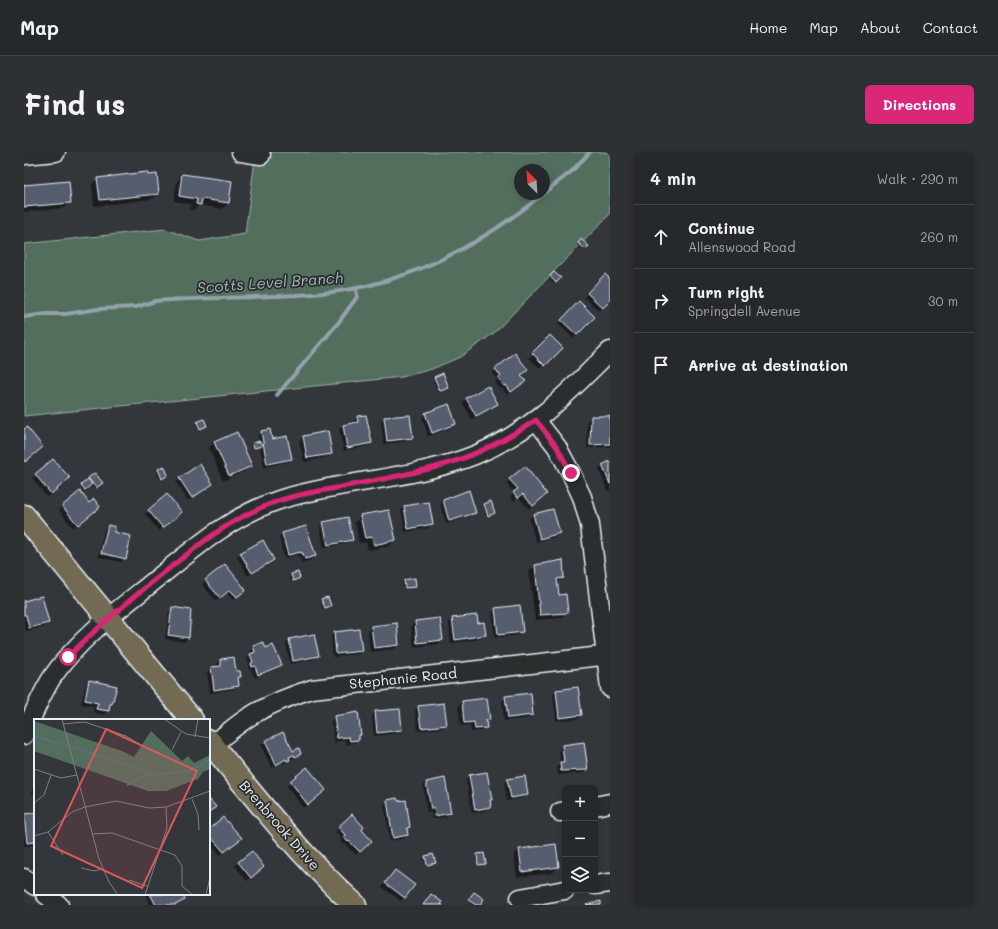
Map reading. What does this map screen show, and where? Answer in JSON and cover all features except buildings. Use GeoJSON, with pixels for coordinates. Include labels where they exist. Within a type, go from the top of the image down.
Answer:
{"type":"FeatureCollection","features":[{"type":"Feature","properties":{"kind":"main road"},"geometry":{"type":"LineString","coordinates":[[24,516],[191,719]]}},
{"type":"Feature","properties":{"kind":"main road","name":"Brenbrook Drive"},"geometry":{"type":"LineString","coordinates":[[211,743],[304,854],[351,904]]}},
{"type":"Feature","properties":{"kind":"street"},"geometry":{"type":"LineString","coordinates":[[24,155],[56,152]]}},
{"type":"Feature","properties":{"kind":"street"},"geometry":{"type":"LineString","coordinates":[[241,152],[261,155]]}},
{"type":"Feature","properties":{"kind":"street"},"geometry":{"type":"LineString","coordinates":[[24,735],[39,701],[53,677],[68,657],[108,618],[209,537],[232,521],[256,509],[280,500],[312,492],[421,471],[475,454],[496,444],[536,420],[565,397],[610,351]]}},
{"type":"Feature","properties":{"kind":"street"},"geometry":{"type":"LineString","coordinates":[[536,420],[557,447],[571,473],[582,497],[590,525],[608,656],[610,688]]}},
{"type":"Feature","properties":{"kind":"street","name":"Stephanie Road"},"geometry":{"type":"LineString","coordinates":[[211,743],[248,717],[270,705],[312,689],[608,656]]}},
{"type":"Feature","properties":{"kind":"street"},"geometry":{"type":"LineString","coordinates":[[598,805],[610,803]]}},
{"type":"Feature","properties":{"kind":"street"},"geometry":{"type":"LineString","coordinates":[[24,878],[34,885]]}},
{"type":"Feature","properties":{"kind":"street"},"geometry":{"type":"LineString","coordinates":[[598,885],[610,883]]}},
{"type":"Feature","properties":{"kind":"street"},"geometry":{"type":"LineString","coordinates":[[520,898],[562,891]]}},
{"type":"Feature","properties":{"kind":"street"},"geometry":{"type":"LineString","coordinates":[[46,895],[59,905]]}},
{"type":"Feature","properties":{"kind":"green space"},"geometry":{"type":"Polygon","coordinates":[[[256,152],[610,152],[610,214],[494,333],[460,357],[432,369],[402,377],[24,416],[24,244],[165,229],[199,241],[245,234],[256,152]]]}},
{"type":"Feature","properties":{"kind":"waterway","name":"Scotts Level Branch"},"geometry":{"type":"LineString","coordinates":[[550,188],[572,171],[590,152]]}},
{"type":"Feature","properties":{"kind":"waterway","name":"Scotts Level Branch"},"geometry":{"type":"LineString","coordinates":[[24,317],[47,314],[66,314],[98,309],[136,307],[155,301],[313,294],[345,290],[376,283],[406,274],[436,262],[464,248],[518,214],[536,200]]}},
{"type":"Feature","properties":{"kind":"waterway"},"geometry":{"type":"LineString","coordinates":[[277,395],[338,323],[357,297],[356,288]]}},
{"type":"Feature","properties":{"kind":"route"},"geometry":{"type":"LineString","coordinates":[[68,657],[108,618],[209,537],[232,521],[256,509],[280,500],[312,492],[421,471],[446,464],[475,454],[504,440],[536,420],[557,447],[571,473]]}}]}
